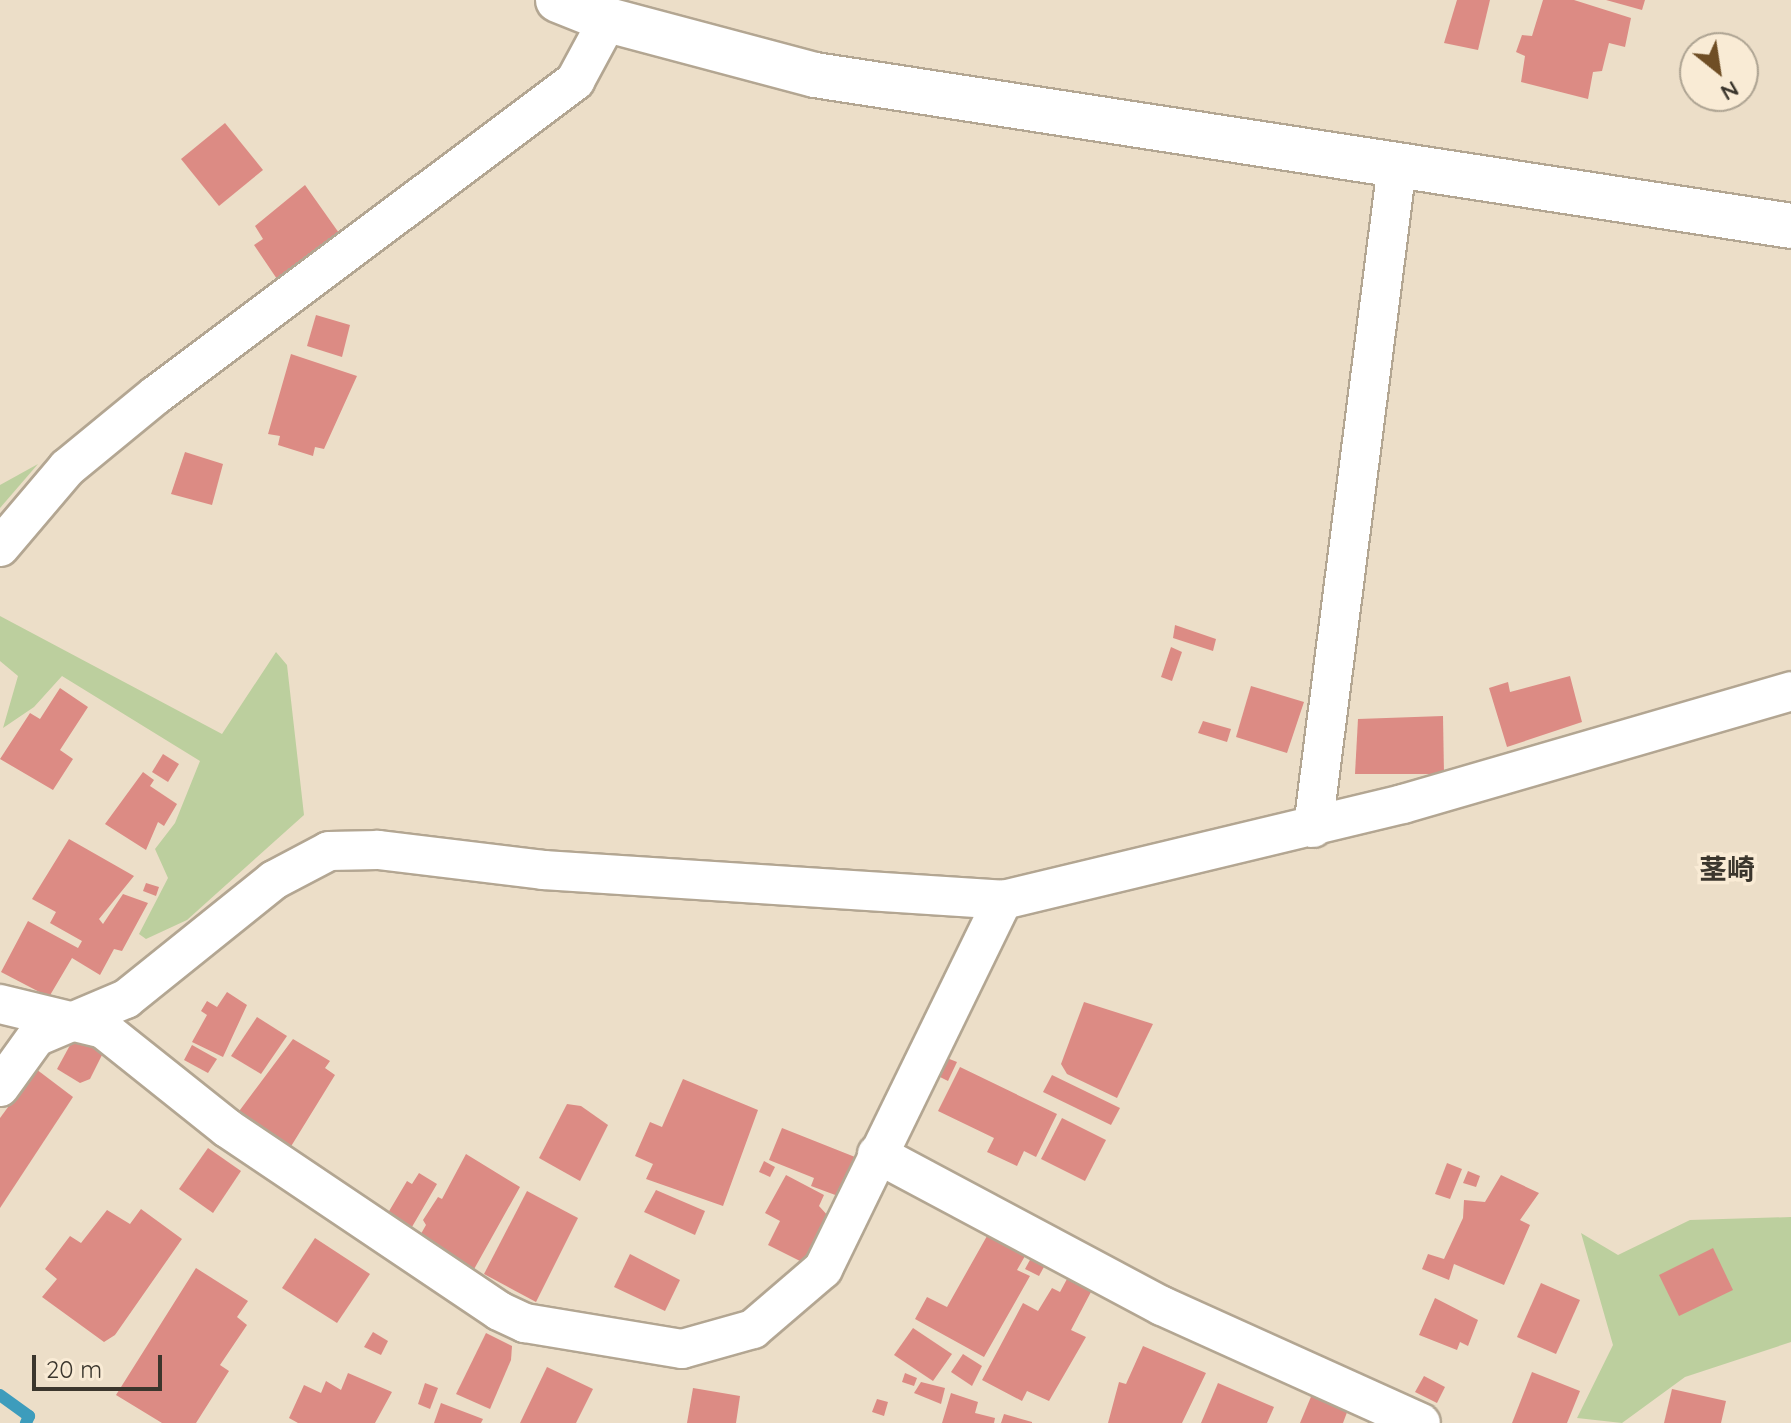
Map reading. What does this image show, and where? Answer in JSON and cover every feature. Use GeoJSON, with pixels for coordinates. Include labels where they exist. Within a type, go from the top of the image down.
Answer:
{"type":"FeatureCollection","features":[{"type":"Feature","properties":{"kind":"street"},"geometry":{"type":"LineString","coordinates":[[558,0],[608,20],[815,75],[1791,226]]}},
{"type":"Feature","properties":{"kind":"street"},"geometry":{"type":"LineString","coordinates":[[0,547],[67,468],[156,395],[575,81],[608,20]]}},
{"type":"Feature","properties":{"kind":"street"},"geometry":{"type":"LineString","coordinates":[[1313,828],[1397,166]]}},
{"type":"Feature","properties":{"kind":"street"},"geometry":{"type":"LineString","coordinates":[[0,1087],[36,1037],[126,999],[274,880],[329,851],[378,850],[543,870],[1003,900],[1313,828],[1791,691]]}},
{"type":"Feature","properties":{"kind":"street"},"geometry":{"type":"LineString","coordinates":[[0,1004],[37,1016],[75,1018],[103,1029],[227,1128],[499,1311],[525,1323],[615,1341],[682,1349],[753,1329],[823,1269],[1003,900]]}},
{"type":"Feature","properties":{"kind":"street"},"geometry":{"type":"LineString","coordinates":[[877,1154],[1162,1306],[1421,1423]]}},
{"type":"Feature","properties":{"kind":"green space"},"geometry":{"type":"Polygon","coordinates":[[[38,464],[0,508],[0,485],[38,464]]]}},
{"type":"Feature","properties":{"kind":"green space"},"geometry":{"type":"Polygon","coordinates":[[[0,616],[222,734],[276,652],[287,665],[304,815],[187,920],[146,939],[139,934],[168,878],[155,849],[175,823],[200,761],[62,676],[34,707],[3,728],[18,676],[0,661],[0,616]]]}},
{"type":"Feature","properties":{"kind":"green space"},"geometry":{"type":"Polygon","coordinates":[[[1791,1217],[1791,1342],[1685,1377],[1622,1423],[1577,1418],[1613,1345],[1581,1233],[1618,1255],[1690,1220],[1791,1217]]]}},
{"type":"Feature","properties":{"kind":"building"},"geometry":{"type":"Polygon","coordinates":[[[1457,0],[1490,0],[1478,50],[1444,43],[1457,0]]]}},
{"type":"Feature","properties":{"kind":"building"},"geometry":{"type":"Polygon","coordinates":[[[1543,0],[1574,0],[1631,18],[1625,47],[1609,43],[1602,71],[1593,72],[1588,99],[1521,82],[1525,56],[1516,52],[1522,35],[1532,36],[1543,0]]]}},
{"type":"Feature","properties":{"kind":"building"},"geometry":{"type":"Polygon","coordinates":[[[1606,0],[1645,0],[1642,10],[1606,0]]]}},
{"type":"Feature","properties":{"kind":"building"},"geometry":{"type":"Polygon","coordinates":[[[225,123],[263,170],[219,206],[181,159],[225,123]]]}},
{"type":"Feature","properties":{"kind":"building"},"geometry":{"type":"Polygon","coordinates":[[[305,185],[339,233],[277,279],[254,245],[263,239],[255,226],[305,185]]]}},
{"type":"Feature","properties":{"kind":"building"},"geometry":{"type":"Polygon","coordinates":[[[316,315],[350,325],[342,357],[307,346],[316,315]]]}},
{"type":"Feature","properties":{"kind":"building"},"geometry":{"type":"Polygon","coordinates":[[[291,354],[357,376],[324,449],[315,447],[313,456],[278,445],[280,436],[268,434],[291,354]]]}},
{"type":"Feature","properties":{"kind":"building"},"geometry":{"type":"Polygon","coordinates":[[[185,452],[223,464],[212,505],[171,494],[185,452]]]}},
{"type":"Feature","properties":{"kind":"building"},"geometry":{"type":"Polygon","coordinates":[[[1175,625],[1216,639],[1213,651],[1173,638],[1175,625]]]}},
{"type":"Feature","properties":{"kind":"building"},"geometry":{"type":"Polygon","coordinates":[[[1171,647],[1182,652],[1172,681],[1161,677],[1171,647]]]}},
{"type":"Feature","properties":{"kind":"building"},"geometry":{"type":"Polygon","coordinates":[[[1570,676],[1582,722],[1507,747],[1489,688],[1508,682],[1510,692],[1570,676]]]}},
{"type":"Feature","properties":{"kind":"building"},"geometry":{"type":"Polygon","coordinates":[[[1251,686],[1304,702],[1287,753],[1236,737],[1251,686]]]}},
{"type":"Feature","properties":{"kind":"building"},"geometry":{"type":"Polygon","coordinates":[[[60,688],[88,707],[60,750],[73,759],[53,790],[0,759],[30,713],[40,719],[60,688]]]}},
{"type":"Feature","properties":{"kind":"building"},"geometry":{"type":"Polygon","coordinates":[[[1443,716],[1444,774],[1355,774],[1358,719],[1443,716]]]}},
{"type":"Feature","properties":{"kind":"building"},"geometry":{"type":"Polygon","coordinates":[[[1203,721],[1231,729],[1227,742],[1198,733],[1203,721]]]}},
{"type":"Feature","properties":{"kind":"building"},"geometry":{"type":"Polygon","coordinates":[[[163,754],[179,764],[168,782],[152,772],[163,754]]]}},
{"type":"Feature","properties":{"kind":"building"},"geometry":{"type":"Polygon","coordinates":[[[143,772],[154,780],[150,786],[177,804],[164,826],[158,822],[146,850],[105,824],[143,772]]]}},
{"type":"Feature","properties":{"kind":"building"},"geometry":{"type":"Polygon","coordinates":[[[69,839],[134,876],[99,919],[103,924],[123,894],[148,903],[122,951],[114,949],[100,975],[72,958],[49,997],[1,972],[28,921],[78,948],[82,941],[50,923],[56,912],[32,899],[69,839]]]}},
{"type":"Feature","properties":{"kind":"building"},"geometry":{"type":"Polygon","coordinates":[[[146,883],[159,887],[156,896],[143,891],[146,883]]]}},
{"type":"Feature","properties":{"kind":"building"},"geometry":{"type":"Polygon","coordinates":[[[227,992],[247,1005],[223,1057],[192,1042],[207,1015],[201,1011],[207,1001],[217,1007],[227,992]]]}},
{"type":"Feature","properties":{"kind":"building"},"geometry":{"type":"Polygon","coordinates":[[[1084,1002],[1153,1024],[1117,1098],[1067,1074],[1061,1064],[1084,1002]]]}},
{"type":"Feature","properties":{"kind":"building"},"geometry":{"type":"Polygon","coordinates":[[[257,1017],[287,1036],[261,1074],[231,1056],[257,1017]]]}},
{"type":"Feature","properties":{"kind":"building"},"geometry":{"type":"Polygon","coordinates":[[[75,1036],[104,1051],[90,1079],[80,1083],[57,1069],[75,1036]]]}},
{"type":"Feature","properties":{"kind":"building"},"geometry":{"type":"Polygon","coordinates":[[[293,1039],[330,1061],[325,1068],[335,1075],[290,1148],[237,1114],[293,1039]]]}},
{"type":"Feature","properties":{"kind":"building"},"geometry":{"type":"Polygon","coordinates":[[[192,1045],[217,1059],[208,1073],[184,1060],[192,1045]]]}},
{"type":"Feature","properties":{"kind":"building"},"geometry":{"type":"Polygon","coordinates":[[[942,1056],[957,1062],[948,1081],[934,1074],[942,1056]]]}},
{"type":"Feature","properties":{"kind":"building"},"geometry":{"type":"Polygon","coordinates":[[[960,1067],[1057,1114],[1036,1157],[1024,1151],[1017,1166],[987,1152],[994,1138],[938,1111],[960,1067]]]}},
{"type":"Feature","properties":{"kind":"building"},"geometry":{"type":"Polygon","coordinates":[[[36,1069],[73,1097],[0,1208],[0,1118],[36,1069]]]}},
{"type":"Feature","properties":{"kind":"building"},"geometry":{"type":"Polygon","coordinates":[[[1052,1075],[1120,1108],[1111,1125],[1043,1092],[1052,1075]]]}},
{"type":"Feature","properties":{"kind":"building"},"geometry":{"type":"Polygon","coordinates":[[[683,1079],[758,1110],[723,1206],[646,1179],[653,1164],[635,1156],[650,1122],[662,1127],[683,1079]]]}},
{"type":"Feature","properties":{"kind":"building"},"geometry":{"type":"Polygon","coordinates":[[[567,1104],[581,1106],[608,1125],[580,1181],[539,1158],[567,1104]]]}},
{"type":"Feature","properties":{"kind":"building"},"geometry":{"type":"Polygon","coordinates":[[[1062,1118],[1106,1140],[1085,1181],[1041,1159],[1062,1118]]]}},
{"type":"Feature","properties":{"kind":"building"},"geometry":{"type":"Polygon","coordinates":[[[782,1128],[855,1157],[838,1196],[811,1186],[814,1178],[769,1160],[782,1128]]]}},
{"type":"Feature","properties":{"kind":"building"},"geometry":{"type":"Polygon","coordinates":[[[208,1148],[241,1171],[213,1213],[179,1189],[208,1148]]]}},
{"type":"Feature","properties":{"kind":"building"},"geometry":{"type":"Polygon","coordinates":[[[466,1154],[520,1187],[473,1271],[418,1239],[426,1225],[423,1220],[438,1197],[442,1199],[466,1154]]]}},
{"type":"Feature","properties":{"kind":"building"},"geometry":{"type":"Polygon","coordinates":[[[764,1161],[775,1167],[770,1177],[759,1172],[764,1161]]]}},
{"type":"Feature","properties":{"kind":"building"},"geometry":{"type":"Polygon","coordinates":[[[1447,1163],[1462,1169],[1450,1199],[1435,1194],[1447,1163]]]}},
{"type":"Feature","properties":{"kind":"building"},"geometry":{"type":"Polygon","coordinates":[[[1468,1171],[1480,1176],[1476,1187],[1463,1183],[1468,1171]]]}},
{"type":"Feature","properties":{"kind":"building"},"geometry":{"type":"Polygon","coordinates":[[[419,1173],[437,1184],[409,1232],[385,1218],[407,1181],[412,1184],[419,1173]]]}},
{"type":"Feature","properties":{"kind":"building"},"geometry":{"type":"Polygon","coordinates":[[[786,1175],[824,1195],[819,1206],[829,1217],[804,1263],[768,1245],[780,1221],[765,1213],[786,1175]]]}},
{"type":"Feature","properties":{"kind":"building"},"geometry":{"type":"Polygon","coordinates":[[[1501,1175],[1539,1193],[1520,1220],[1530,1225],[1504,1285],[1454,1264],[1449,1280],[1422,1269],[1428,1254],[1444,1259],[1463,1218],[1464,1200],[1485,1202],[1501,1175]]]}},
{"type":"Feature","properties":{"kind":"building"},"geometry":{"type":"Polygon","coordinates":[[[656,1190],[705,1211],[695,1235],[644,1212],[656,1190]]]}},
{"type":"Feature","properties":{"kind":"building"},"geometry":{"type":"Polygon","coordinates":[[[527,1191],[578,1218],[536,1302],[484,1274],[527,1191]]]}},
{"type":"Feature","properties":{"kind":"building"},"geometry":{"type":"Polygon","coordinates":[[[141,1209],[182,1239],[115,1335],[104,1342],[42,1297],[57,1279],[45,1269],[70,1236],[81,1243],[107,1210],[130,1224],[141,1209]]]}},
{"type":"Feature","properties":{"kind":"building"},"geometry":{"type":"Polygon","coordinates":[[[987,1236],[1025,1256],[1017,1270],[1030,1276],[984,1357],[915,1319],[927,1297],[947,1307],[987,1236]]]}},
{"type":"Feature","properties":{"kind":"building"},"geometry":{"type":"Polygon","coordinates":[[[315,1238],[370,1274],[337,1323],[282,1288],[315,1238]]]}},
{"type":"Feature","properties":{"kind":"building"},"geometry":{"type":"Polygon","coordinates":[[[1713,1248],[1733,1290],[1679,1316],[1659,1275],[1713,1248]]]}},
{"type":"Feature","properties":{"kind":"building"},"geometry":{"type":"Polygon","coordinates":[[[630,1254],[680,1280],[665,1311],[614,1287],[630,1254]]]}},
{"type":"Feature","properties":{"kind":"building"},"geometry":{"type":"Polygon","coordinates":[[[1031,1258],[1045,1265],[1039,1276],[1025,1269],[1031,1258]]]}},
{"type":"Feature","properties":{"kind":"building"},"geometry":{"type":"Polygon","coordinates":[[[196,1268],[248,1301],[237,1317],[247,1325],[220,1365],[229,1371],[196,1423],[162,1423],[116,1395],[196,1268]]]}},
{"type":"Feature","properties":{"kind":"building"},"geometry":{"type":"Polygon","coordinates":[[[1067,1279],[1092,1290],[1071,1330],[1086,1337],[1049,1401],[1027,1391],[1022,1401],[982,1380],[1023,1303],[1038,1311],[1052,1288],[1060,1292],[1067,1279]]]}},
{"type":"Feature","properties":{"kind":"building"},"geometry":{"type":"Polygon","coordinates":[[[1541,1283],[1580,1300],[1556,1354],[1517,1337],[1541,1283]]]}},
{"type":"Feature","properties":{"kind":"building"},"geometry":{"type":"Polygon","coordinates":[[[1435,1298],[1478,1320],[1468,1346],[1460,1342],[1457,1350],[1419,1335],[1435,1298]]]}},
{"type":"Feature","properties":{"kind":"building"},"geometry":{"type":"Polygon","coordinates":[[[913,1328],[952,1354],[933,1381],[894,1355],[913,1328]]]}},
{"type":"Feature","properties":{"kind":"building"},"geometry":{"type":"Polygon","coordinates":[[[373,1332],[388,1341],[381,1355],[364,1347],[373,1332]]]}},
{"type":"Feature","properties":{"kind":"building"},"geometry":{"type":"Polygon","coordinates":[[[486,1333],[512,1346],[511,1360],[490,1409],[456,1394],[486,1333]]]}},
{"type":"Feature","properties":{"kind":"building"},"geometry":{"type":"Polygon","coordinates":[[[1143,1346],[1206,1373],[1182,1423],[1108,1423],[1119,1382],[1126,1384],[1143,1346]]]}},
{"type":"Feature","properties":{"kind":"building"},"geometry":{"type":"Polygon","coordinates":[[[963,1354],[982,1366],[972,1386],[951,1372],[963,1354]]]}},
{"type":"Feature","properties":{"kind":"building"},"geometry":{"type":"Polygon","coordinates":[[[547,1367],[593,1389],[576,1423],[520,1423],[547,1367]]]}},
{"type":"Feature","properties":{"kind":"building"},"geometry":{"type":"Polygon","coordinates":[[[1532,1372],[1580,1391],[1567,1423],[1512,1423],[1532,1372]]]}},
{"type":"Feature","properties":{"kind":"building"},"geometry":{"type":"Polygon","coordinates":[[[348,1373],[392,1392],[375,1423],[298,1423],[289,1418],[304,1385],[321,1393],[326,1381],[341,1390],[348,1373]]]}},
{"type":"Feature","properties":{"kind":"building"},"geometry":{"type":"Polygon","coordinates":[[[905,1373],[917,1378],[914,1386],[902,1382],[905,1373]]]}},
{"type":"Feature","properties":{"kind":"building"},"geometry":{"type":"Polygon","coordinates":[[[1424,1376],[1445,1387],[1437,1403],[1415,1392],[1424,1376]]]}},
{"type":"Feature","properties":{"kind":"building"},"geometry":{"type":"Polygon","coordinates":[[[921,1382],[945,1388],[941,1404],[914,1393],[921,1382]]]}},
{"type":"Feature","properties":{"kind":"building"},"geometry":{"type":"Polygon","coordinates":[[[425,1383],[438,1388],[430,1409],[418,1404],[425,1383]]]}},
{"type":"Feature","properties":{"kind":"building"},"geometry":{"type":"Polygon","coordinates":[[[1218,1383],[1274,1407],[1267,1423],[1201,1423],[1218,1383]]]}},
{"type":"Feature","properties":{"kind":"building"},"geometry":{"type":"Polygon","coordinates":[[[693,1388],[740,1396],[736,1423],[687,1423],[693,1388]]]}},
{"type":"Feature","properties":{"kind":"building"},"geometry":{"type":"Polygon","coordinates":[[[1672,1389],[1726,1401],[1721,1423],[1664,1423],[1672,1389]]]}},
{"type":"Feature","properties":{"kind":"building"},"geometry":{"type":"Polygon","coordinates":[[[1313,1392],[1349,1407],[1343,1423],[1300,1423],[1313,1392]]]}},
{"type":"Feature","properties":{"kind":"building"},"geometry":{"type":"Polygon","coordinates":[[[951,1393],[978,1402],[975,1413],[995,1418],[994,1423],[942,1423],[951,1393]]]}},
{"type":"Feature","properties":{"kind":"building"},"geometry":{"type":"Polygon","coordinates":[[[877,1399],[888,1402],[884,1416],[872,1412],[877,1399]]]}},
{"type":"Feature","properties":{"kind":"building"},"geometry":{"type":"Polygon","coordinates":[[[441,1403],[483,1419],[481,1423],[434,1423],[441,1403]]]}},
{"type":"Feature","properties":{"kind":"building"},"geometry":{"type":"Polygon","coordinates":[[[1004,1414],[1032,1422],[1032,1423],[1001,1423],[1004,1414]]]}},
{"type":"Feature","properties":{"kind":"waterway"},"geometry":{"type":"LineString","coordinates":[[0,1395],[29,1416],[26,1423]]}},
{"type":"Feature","properties":{"kind":"district","name":"茎崎"},"geometry":{"type":"Point","coordinates":[1727,869]}}]}
